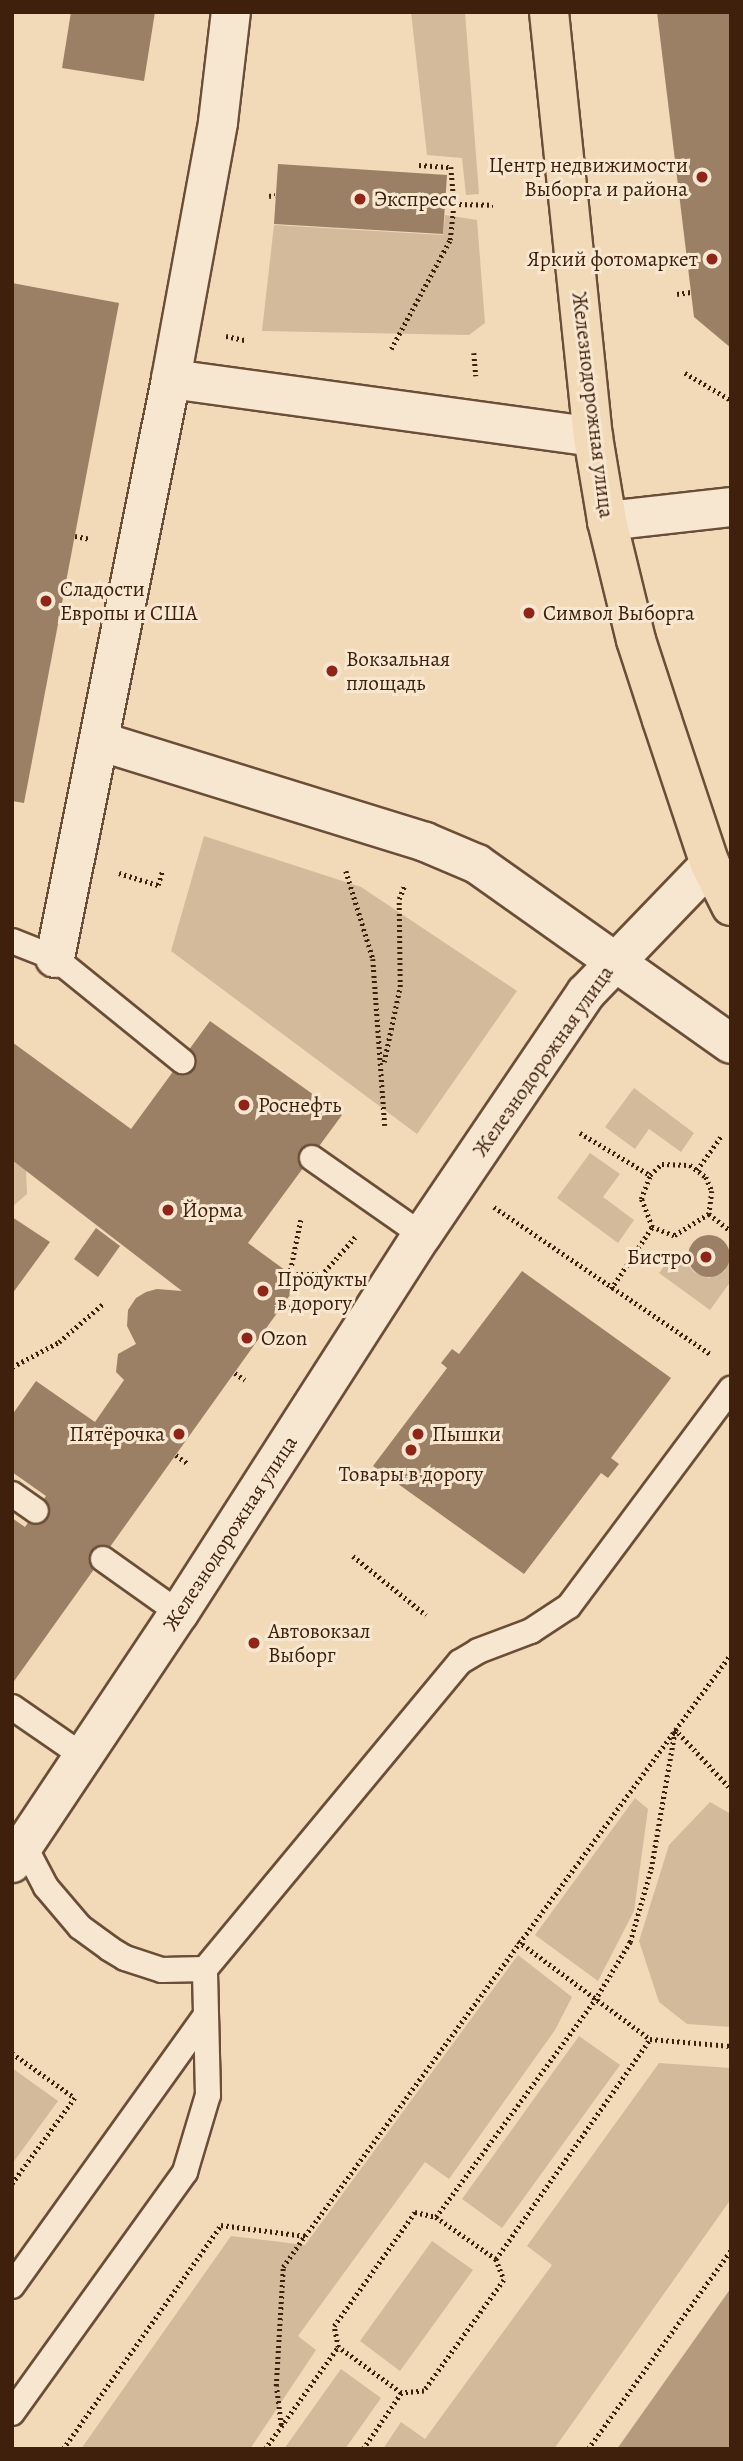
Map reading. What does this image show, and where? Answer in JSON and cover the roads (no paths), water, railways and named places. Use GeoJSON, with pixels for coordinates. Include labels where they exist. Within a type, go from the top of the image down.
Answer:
{"type":"FeatureCollection","features":[{"type":"Feature","properties":{"kind":"main road","name":"Железнодорожная улица"},"geometry":{"type":"LineString","coordinates":[[549,12],[593,437],[607,521],[636,640],[710,864]]}},
{"type":"Feature","properties":{"kind":"main road"},"geometry":{"type":"LineString","coordinates":[[710,864],[731,906]]}},
{"type":"Feature","properties":{"kind":"street"},"geometry":{"type":"LineString","coordinates":[[55,958],[171,379],[218,122],[232,12]]}},
{"type":"Feature","properties":{"kind":"street"},"geometry":{"type":"LineString","coordinates":[[171,379],[593,437]]}},
{"type":"Feature","properties":{"kind":"street"},"geometry":{"type":"LineString","coordinates":[[607,521],[731,507]]}},
{"type":"Feature","properties":{"kind":"street"},"geometry":{"type":"LineString","coordinates":[[99,741],[425,842],[477,864],[731,1044]]}},
{"type":"Feature","properties":{"kind":"street","name":"Железнодорожная улица"},"geometry":{"type":"LineString","coordinates":[[18,1854],[179,1613],[422,1235],[586,993],[710,864]]}},
{"type":"Feature","properties":{"kind":"lane"},"geometry":{"type":"LineString","coordinates":[[12,941],[55,958],[182,1061]]}},
{"type":"Feature","properties":{"kind":"lane"},"geometry":{"type":"LineString","coordinates":[[312,1158],[422,1235]]}},
{"type":"Feature","properties":{"kind":"lane"},"geometry":{"type":"LineString","coordinates":[[12,2413],[185,2172],[208,2095],[205,1969],[460,1662],[478,1651],[531,1631],[569,1606],[731,1389]]}},
{"type":"Feature","properties":{"kind":"lane"},"geometry":{"type":"LineString","coordinates":[[12,1494],[36,1511]]}},
{"type":"Feature","properties":{"kind":"lane"},"geometry":{"type":"LineString","coordinates":[[103,1559],[179,1613]]}},
{"type":"Feature","properties":{"kind":"lane"},"geometry":{"type":"LineString","coordinates":[[12,1707],[83,1756]]}},
{"type":"Feature","properties":{"kind":"lane"},"geometry":{"type":"LineString","coordinates":[[18,1854],[80,1927],[110,1949],[125,1958],[162,1970],[205,1969]]}},
{"type":"Feature","properties":{"kind":"lane"},"geometry":{"type":"LineString","coordinates":[[12,2286],[206,2015]]}},
{"type":"Feature","properties":{"kind":"place","name":"Центр недвижимости Выборга и района"},"geometry":{"type":"Point","coordinates":[702,177]}},
{"type":"Feature","properties":{"kind":"place","name":"Экспресс"},"geometry":{"type":"Point","coordinates":[360,199]}},
{"type":"Feature","properties":{"kind":"place","name":"Яркий фотомаркет"},"geometry":{"type":"Point","coordinates":[712,259]}},
{"type":"Feature","properties":{"kind":"place","name":"Сладости Европы и США"},"geometry":{"type":"Point","coordinates":[46,601]}},
{"type":"Feature","properties":{"kind":"place","name":"Символ Выборга"},"geometry":{"type":"Point","coordinates":[529,613]}},
{"type":"Feature","properties":{"kind":"place","name":"Вокзальная площадь"},"geometry":{"type":"Point","coordinates":[332,671]}},
{"type":"Feature","properties":{"kind":"place","name":"Роснефть"},"geometry":{"type":"Point","coordinates":[244,1105]}},
{"type":"Feature","properties":{"kind":"place","name":"Йорма"},"geometry":{"type":"Point","coordinates":[168,1210]}},
{"type":"Feature","properties":{"kind":"place","name":"Бистро"},"geometry":{"type":"Point","coordinates":[706,1257]}},
{"type":"Feature","properties":{"kind":"place","name":"Продукты в дорогу"},"geometry":{"type":"Point","coordinates":[263,1291]}},
{"type":"Feature","properties":{"kind":"place","name":"Ozon"},"geometry":{"type":"Point","coordinates":[247,1338]}},
{"type":"Feature","properties":{"kind":"place","name":"Пятёрочка"},"geometry":{"type":"Point","coordinates":[179,1434]}},
{"type":"Feature","properties":{"kind":"place","name":"Пышки"},"geometry":{"type":"Point","coordinates":[418,1434]}},
{"type":"Feature","properties":{"kind":"place","name":"Товары в дорогу"},"geometry":{"type":"Point","coordinates":[411,1450]}},
{"type":"Feature","properties":{"kind":"place","name":"Автовокзал Выборг"},"geometry":{"type":"Point","coordinates":[254,1643]}}]}
